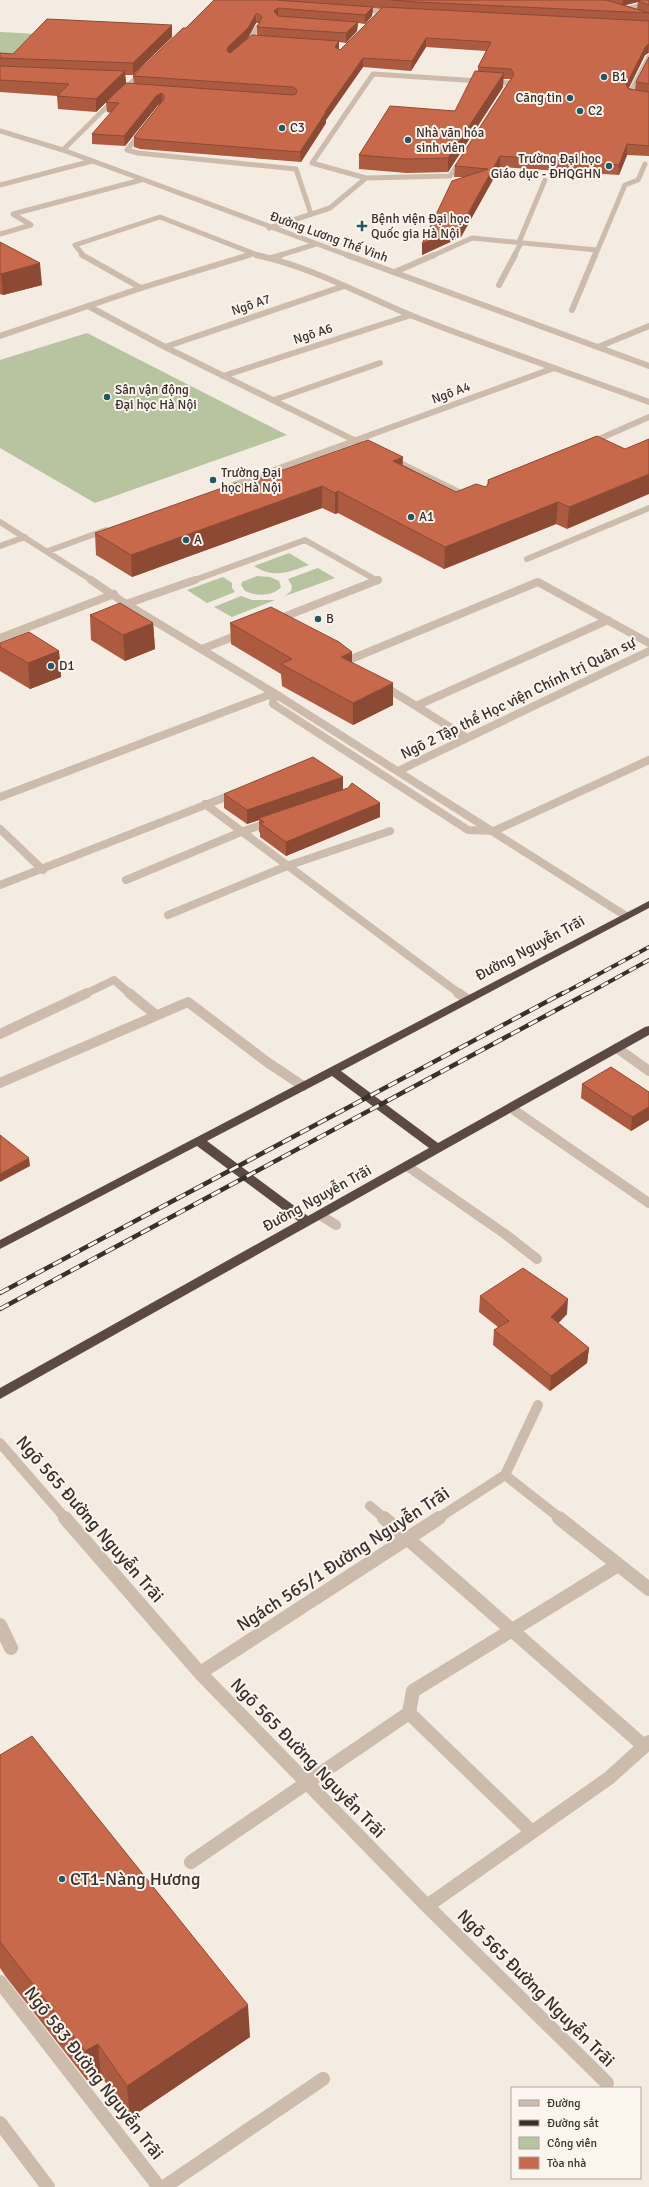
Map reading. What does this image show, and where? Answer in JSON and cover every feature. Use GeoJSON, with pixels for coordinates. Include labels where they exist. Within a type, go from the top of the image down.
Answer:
{"type":"FeatureCollection","features":[{"type":"Feature","properties":{"kind":"highway","name":"Đường Nguyễn Trãi"},"geometry":{"type":"LineString","coordinates":[[0,1245],[649,904]]}},
{"type":"Feature","properties":{"kind":"highway","name":"Đường Nguyễn Trãi"},"geometry":{"type":"LineString","coordinates":[[0,1394],[649,1030]]}},
{"type":"Feature","properties":{"kind":"highway"},"geometry":{"type":"LineString","coordinates":[[332,1070],[438,1149]]}},
{"type":"Feature","properties":{"kind":"highway"},"geometry":{"type":"LineString","coordinates":[[198,1141],[308,1222]]}},
{"type":"Feature","properties":{"kind":"street"},"geometry":{"type":"LineString","coordinates":[[623,10],[649,3]]}},
{"type":"Feature","properties":{"kind":"street"},"geometry":{"type":"LineString","coordinates":[[362,10],[365,5]]}},
{"type":"Feature","properties":{"kind":"street"},"geometry":{"type":"LineString","coordinates":[[616,8],[636,14]]}},
{"type":"Feature","properties":{"kind":"street"},"geometry":{"type":"LineString","coordinates":[[354,9],[396,13]]}},
{"type":"Feature","properties":{"kind":"street"},"geometry":{"type":"LineString","coordinates":[[377,17],[382,12]]}},
{"type":"Feature","properties":{"kind":"street"},"geometry":{"type":"LineString","coordinates":[[241,50],[250,40],[258,27]]}},
{"type":"Feature","properties":{"kind":"street"},"geometry":{"type":"LineString","coordinates":[[250,40],[258,41]]}},
{"type":"Feature","properties":{"kind":"street"},"geometry":{"type":"LineString","coordinates":[[649,57],[629,95],[649,98]]}},
{"type":"Feature","properties":{"kind":"street"},"geometry":{"type":"LineString","coordinates":[[63,150],[150,64]]}},
{"type":"Feature","properties":{"kind":"street"},"geometry":{"type":"LineString","coordinates":[[465,154],[450,176],[366,178],[312,163],[373,74],[510,82],[499,100]]}},
{"type":"Feature","properties":{"kind":"street"},"geometry":{"type":"LineString","coordinates":[[127,79],[134,79]]}},
{"type":"Feature","properties":{"kind":"street"},"geometry":{"type":"LineString","coordinates":[[125,89],[132,90]]}},
{"type":"Feature","properties":{"kind":"street"},"geometry":{"type":"LineString","coordinates":[[148,124],[127,150],[138,153],[296,169],[311,214]]}},
{"type":"Feature","properties":{"kind":"street","name":"Đường Lương Thế Vinh"},"geometry":{"type":"LineString","coordinates":[[0,131],[63,150],[269,228],[395,272],[649,366]]}},
{"type":"Feature","properties":{"kind":"street"},"geometry":{"type":"LineString","coordinates":[[0,136],[8,133]]}},
{"type":"Feature","properties":{"kind":"street"},"geometry":{"type":"LineString","coordinates":[[0,185],[92,162]]}},
{"type":"Feature","properties":{"kind":"street"},"geometry":{"type":"LineString","coordinates":[[572,310],[625,185],[638,180],[645,164]]}},
{"type":"Feature","properties":{"kind":"street"},"geometry":{"type":"LineString","coordinates":[[269,228],[330,208],[366,178]]}},
{"type":"Feature","properties":{"kind":"street"},"geometry":{"type":"LineString","coordinates":[[0,234],[31,225],[13,214],[141,180]]}},
{"type":"Feature","properties":{"kind":"street"},"geometry":{"type":"LineString","coordinates":[[499,286],[520,243],[545,180]]}},
{"type":"Feature","properties":{"kind":"street"},"geometry":{"type":"LineString","coordinates":[[141,288],[81,254],[75,245],[160,217],[252,254],[272,258],[344,286],[411,315],[649,402]]}},
{"type":"Feature","properties":{"kind":"street"},"geometry":{"type":"LineString","coordinates":[[395,272],[464,244],[472,238],[597,250]]}},
{"type":"Feature","properties":{"kind":"street"},"geometry":{"type":"LineString","coordinates":[[272,258],[316,244]]}},
{"type":"Feature","properties":{"kind":"street"},"geometry":{"type":"LineString","coordinates":[[0,336],[141,288],[252,254]]}},
{"type":"Feature","properties":{"kind":"street","name":"Ngõ A7"},"geometry":{"type":"LineString","coordinates":[[165,347],[344,286]]}},
{"type":"Feature","properties":{"kind":"street"},"geometry":{"type":"LineString","coordinates":[[88,306],[165,347],[370,448]]}},
{"type":"Feature","properties":{"kind":"street","name":"Ngõ A6"},"geometry":{"type":"LineString","coordinates":[[223,376],[411,315]]}},
{"type":"Feature","properties":{"kind":"street"},"geometry":{"type":"LineString","coordinates":[[598,347],[647,328]]}},
{"type":"Feature","properties":{"kind":"street"},"geometry":{"type":"LineString","coordinates":[[274,400],[380,363]]}},
{"type":"Feature","properties":{"kind":"street","name":"Ngõ A4"},"geometry":{"type":"LineString","coordinates":[[219,490],[554,368]]}},
{"type":"Feature","properties":{"kind":"street"},"geometry":{"type":"LineString","coordinates":[[583,446],[649,417]]}},
{"type":"Feature","properties":{"kind":"street"},"geometry":{"type":"LineString","coordinates":[[384,455],[477,501]]}},
{"type":"Feature","properties":{"kind":"street"},"geometry":{"type":"LineString","coordinates":[[467,496],[474,493]]}},
{"type":"Feature","properties":{"kind":"street"},"geometry":{"type":"LineString","coordinates":[[526,559],[649,508]]}},
{"type":"Feature","properties":{"kind":"street"},"geometry":{"type":"LineString","coordinates":[[0,522],[48,551],[114,594],[126,604],[274,693],[626,916]]}},
{"type":"Feature","properties":{"kind":"street"},"geometry":{"type":"LineString","coordinates":[[48,551],[115,527]]}},
{"type":"Feature","properties":{"kind":"street"},"geometry":{"type":"LineString","coordinates":[[0,546],[25,537]]}},
{"type":"Feature","properties":{"kind":"street"},"geometry":{"type":"LineString","coordinates":[[126,604],[305,540],[379,580],[268,623]]}},
{"type":"Feature","properties":{"kind":"street"},"geometry":{"type":"LineString","coordinates":[[357,670],[344,662],[538,582],[649,643]]}},
{"type":"Feature","properties":{"kind":"street"},"geometry":{"type":"LineString","coordinates":[[0,638],[114,594]]}},
{"type":"Feature","properties":{"kind":"street"},"geometry":{"type":"LineString","coordinates":[[416,706],[608,620]]}},
{"type":"Feature","properties":{"kind":"street"},"geometry":{"type":"LineString","coordinates":[[202,649],[254,629]]}},
{"type":"Feature","properties":{"kind":"street","name":"Ngõ 2 Tập thể Học viện Chính trị Quân sự"},"geometry":{"type":"LineString","coordinates":[[398,771],[649,651]]}},
{"type":"Feature","properties":{"kind":"street"},"geometry":{"type":"LineString","coordinates":[[377,682],[467,738]]}},
{"type":"Feature","properties":{"kind":"street"},"geometry":{"type":"LineString","coordinates":[[0,797],[274,693]]}},
{"type":"Feature","properties":{"kind":"street"},"geometry":{"type":"LineString","coordinates":[[274,693],[273,704],[468,830],[494,831],[649,760]]}},
{"type":"Feature","properties":{"kind":"street"},"geometry":{"type":"LineString","coordinates":[[0,885],[43,870],[247,789]]}},
{"type":"Feature","properties":{"kind":"street"},"geometry":{"type":"LineString","coordinates":[[206,804],[240,832],[467,999]]}},
{"type":"Feature","properties":{"kind":"street"},"geometry":{"type":"LineString","coordinates":[[126,880],[240,832],[278,819]]}},
{"type":"Feature","properties":{"kind":"street"},"geometry":{"type":"LineString","coordinates":[[0,829],[43,870]]}},
{"type":"Feature","properties":{"kind":"street"},"geometry":{"type":"LineString","coordinates":[[168,915],[287,866],[390,831]]}},
{"type":"Feature","properties":{"kind":"street"},"geometry":{"type":"LineString","coordinates":[[0,1034],[114,980],[156,1015]]}},
{"type":"Feature","properties":{"kind":"street"},"geometry":{"type":"LineString","coordinates":[[2,1080],[188,1002],[267,1062],[302,1086]]}},
{"type":"Feature","properties":{"kind":"street"},"geometry":{"type":"LineString","coordinates":[[617,1048],[649,1071]]}},
{"type":"Feature","properties":{"kind":"street"},"geometry":{"type":"LineString","coordinates":[[511,1108],[649,1203]]}},
{"type":"Feature","properties":{"kind":"street"},"geometry":{"type":"LineString","coordinates":[[407,1166],[505,1234],[537,1259]]}},
{"type":"Feature","properties":{"kind":"street"},"geometry":{"type":"LineString","coordinates":[[320,1215],[336,1225]]}},
{"type":"Feature","properties":{"kind":"street"},"geometry":{"type":"LineString","coordinates":[[538,1405],[505,1475],[649,1590]]}},
{"type":"Feature","properties":{"kind":"street","name":"Ngõ 565 Đường Nguyễn Trãi"},"geometry":{"type":"LineString","coordinates":[[0,1443],[200,1673],[427,1906],[607,2083]]}},
{"type":"Feature","properties":{"kind":"street","name":"Ngách 565/1 Đường Nguyễn Trãi"},"geometry":{"type":"LineString","coordinates":[[200,1673],[505,1475]]}},
{"type":"Feature","properties":{"kind":"street"},"geometry":{"type":"LineString","coordinates":[[370,1506],[512,1631],[647,1744],[609,1778],[531,1831],[427,1906]]}},
{"type":"Feature","properties":{"kind":"street"},"geometry":{"type":"LineString","coordinates":[[191,1862],[409,1714],[413,1691],[618,1565]]}},
{"type":"Feature","properties":{"kind":"street"},"geometry":{"type":"LineString","coordinates":[[0,1625],[11,1648]]}},
{"type":"Feature","properties":{"kind":"street"},"geometry":{"type":"LineString","coordinates":[[409,1714],[531,1831]]}},
{"type":"Feature","properties":{"kind":"street","name":"Ngõ 583 Đường Nguyễn Trãi"},"geometry":{"type":"LineString","coordinates":[[0,1982],[159,2187]]}},
{"type":"Feature","properties":{"kind":"street"},"geometry":{"type":"LineString","coordinates":[[164,2187],[324,2079]]}},
{"type":"Feature","properties":{"kind":"street"},"geometry":{"type":"LineString","coordinates":[[0,2122],[48,2187]]}},
{"type":"Feature","properties":{"kind":"green space"},"geometry":{"type":"Polygon","coordinates":[[[0,32],[36,34],[8,60],[0,59],[0,32]]]}},
{"type":"Feature","properties":{"kind":"green space","name":"Sân vận động Đại học Hà Nội"},"geometry":{"type":"Polygon","coordinates":[[[87,333],[287,435],[95,503],[0,448],[0,360],[87,333]]]}},
{"type":"Feature","properties":{"kind":"green space"},"geometry":{"type":"Polygon","coordinates":[[[289,553],[309,565],[282,573],[268,572],[254,566],[289,553]]]}},
{"type":"Feature","properties":{"kind":"green space"},"geometry":{"type":"Polygon","coordinates":[[[318,568],[335,578],[285,596],[291,591],[292,586],[288,579],[318,568]]]}},
{"type":"Feature","properties":{"kind":"green space"},"geometry":{"type":"Polygon","coordinates":[[[257,576],[270,577],[279,581],[281,587],[273,593],[264,595],[245,591],[241,585],[242,582],[257,576]]]}},
{"type":"Feature","properties":{"kind":"green space"},"geometry":{"type":"Polygon","coordinates":[[[223,577],[232,583],[232,588],[235,592],[207,603],[187,590],[223,577]]]}},
{"type":"Feature","properties":{"kind":"green space"},"geometry":{"type":"Polygon","coordinates":[[[241,596],[252,600],[275,600],[232,617],[214,607],[241,596]]]}},
{"type":"Feature","properties":{"kind":"building"},"geometry":{"type":"Polygon","coordinates":[[[214,0],[276,0],[373,7],[365,15],[278,8],[274,11],[278,16],[358,22],[346,33],[257,27],[262,17],[259,14],[256,14],[248,28],[228,47],[227,51],[230,53],[252,35],[339,41],[335,47],[340,50],[383,7],[649,21],[649,44],[646,46],[626,85],[629,89],[649,92],[649,146],[627,144],[619,165],[500,156],[461,226],[422,244],[452,181],[488,169],[455,166],[514,74],[511,69],[478,67],[491,42],[426,38],[412,61],[363,58],[325,112],[300,152],[139,139],[134,137],[164,99],[162,93],[157,95],[124,136],[92,134],[119,103],[106,102],[126,83],[296,94],[297,90],[293,87],[133,76],[183,28],[186,28],[214,0]]]}},
{"type":"Feature","properties":{"kind":"building"},"geometry":{"type":"Polygon","coordinates":[[[392,0],[606,0],[649,13],[416,2],[392,0]]]}},
{"type":"Feature","properties":{"kind":"building"},"geometry":{"type":"Polygon","coordinates":[[[649,0],[649,5],[638,1],[649,0]]]}},
{"type":"Feature","properties":{"kind":"building"},"geometry":{"type":"Polygon","coordinates":[[[47,19],[172,25],[133,63],[0,58],[0,53],[13,54],[47,19]]]}},
{"type":"Feature","properties":{"kind":"building"},"geometry":{"type":"Polygon","coordinates":[[[649,57],[649,84],[636,82],[649,57]]]}},
{"type":"Feature","properties":{"kind":"building"},"geometry":{"type":"Polygon","coordinates":[[[0,66],[125,71],[96,99],[57,96],[69,84],[0,80],[0,66]]]}},
{"type":"Feature","properties":{"kind":"building"},"geometry":{"type":"Polygon","coordinates":[[[475,71],[504,73],[448,158],[407,159],[359,155],[390,106],[455,111],[475,71]]]}},
{"type":"Feature","properties":{"kind":"building"},"geometry":{"type":"Polygon","coordinates":[[[0,242],[40,263],[1,274],[0,242]]]}},
{"type":"Feature","properties":{"kind":"building"},"geometry":{"type":"Polygon","coordinates":[[[597,436],[625,449],[649,439],[649,474],[569,507],[558,502],[445,547],[338,491],[335,493],[322,486],[131,555],[95,533],[236,483],[241,485],[368,440],[403,457],[393,461],[456,492],[476,484],[486,487],[489,483],[488,480],[597,436]]]}},
{"type":"Feature","properties":{"kind":"building"},"geometry":{"type":"Polygon","coordinates":[[[120,603],[153,623],[123,635],[90,615],[120,603]]]}},
{"type":"Feature","properties":{"kind":"building"},"geometry":{"type":"Polygon","coordinates":[[[271,607],[339,642],[352,652],[341,657],[393,683],[353,703],[281,664],[292,659],[230,623],[271,607]]]}},
{"type":"Feature","properties":{"kind":"building"},"geometry":{"type":"Polygon","coordinates":[[[29,632],[59,651],[28,663],[0,647],[0,643],[29,632]]]}},
{"type":"Feature","properties":{"kind":"building"},"geometry":{"type":"Polygon","coordinates":[[[313,757],[343,777],[247,810],[224,794],[313,757]]]}},
{"type":"Feature","properties":{"kind":"building"},"geometry":{"type":"Polygon","coordinates":[[[352,783],[380,803],[286,842],[260,823],[264,822],[259,818],[348,788],[352,783]]]}},
{"type":"Feature","properties":{"kind":"building"},"geometry":{"type":"Polygon","coordinates":[[[611,1067],[649,1092],[649,1107],[632,1117],[582,1084],[611,1067]]]}},
{"type":"Feature","properties":{"kind":"building"},"geometry":{"type":"Polygon","coordinates":[[[0,1135],[29,1158],[0,1174],[0,1135]]]}},
{"type":"Feature","properties":{"kind":"building"},"geometry":{"type":"Polygon","coordinates":[[[523,1268],[568,1299],[551,1317],[589,1348],[551,1376],[494,1330],[509,1321],[480,1296],[523,1268]]]}},
{"type":"Feature","properties":{"kind":"building","name":"CT1-Nàng Hương"},"geometry":{"type":"Polygon","coordinates":[[[32,1736],[248,2005],[127,2086],[98,2044],[85,2051],[0,1942],[0,1755],[32,1736]]]}},
{"type":"Feature","properties":{"kind":"railway"},"geometry":{"type":"LineString","coordinates":[[562,994],[649,947]]}},
{"type":"Feature","properties":{"kind":"railway"},"geometry":{"type":"LineString","coordinates":[[587,994],[649,960]]}},
{"type":"Feature","properties":{"kind":"railway"},"geometry":{"type":"LineString","coordinates":[[0,1293],[563,993]]}},
{"type":"Feature","properties":{"kind":"railway"},"geometry":{"type":"LineString","coordinates":[[0,1309],[588,993]]}},
{"type":"Feature","properties":{"kind":"place","name":"B1"},"geometry":{"type":"Point","coordinates":[604,77]}},
{"type":"Feature","properties":{"kind":"place","name":"Căng tin"},"geometry":{"type":"Point","coordinates":[570,98]}},
{"type":"Feature","properties":{"kind":"place","name":"C2"},"geometry":{"type":"Point","coordinates":[580,111]}},
{"type":"Feature","properties":{"kind":"place","name":"C3"},"geometry":{"type":"Point","coordinates":[282,128]}},
{"type":"Feature","properties":{"kind":"place","name":"Nhà văn hóa sinh viên"},"geometry":{"type":"Point","coordinates":[408,140]}},
{"type":"Feature","properties":{"kind":"place","name":"Trường Đại học Giáo dục - ĐHQGHN"},"geometry":{"type":"Point","coordinates":[609,166]}},
{"type":"Feature","properties":{"kind":"place","name":"Bệnh viện Đại học Quốc gia Hà Nội"},"geometry":{"type":"Point","coordinates":[362,226]}},
{"type":"Feature","properties":{"kind":"place","name":"Sân vận động Đại học Hà Nội"},"geometry":{"type":"Point","coordinates":[107,397]}},
{"type":"Feature","properties":{"kind":"place","name":"Trường Đại học Hà Nội"},"geometry":{"type":"Point","coordinates":[213,480]}},
{"type":"Feature","properties":{"kind":"place","name":"A1"},"geometry":{"type":"Point","coordinates":[411,517]}},
{"type":"Feature","properties":{"kind":"place","name":"A"},"geometry":{"type":"Point","coordinates":[186,540]}},
{"type":"Feature","properties":{"kind":"place","name":"B"},"geometry":{"type":"Point","coordinates":[318,619]}},
{"type":"Feature","properties":{"kind":"place","name":"D1"},"geometry":{"type":"Point","coordinates":[51,666]}},
{"type":"Feature","properties":{"kind":"place","name":"CT1-Nàng Hương"},"geometry":{"type":"Point","coordinates":[62,1879]}}]}
